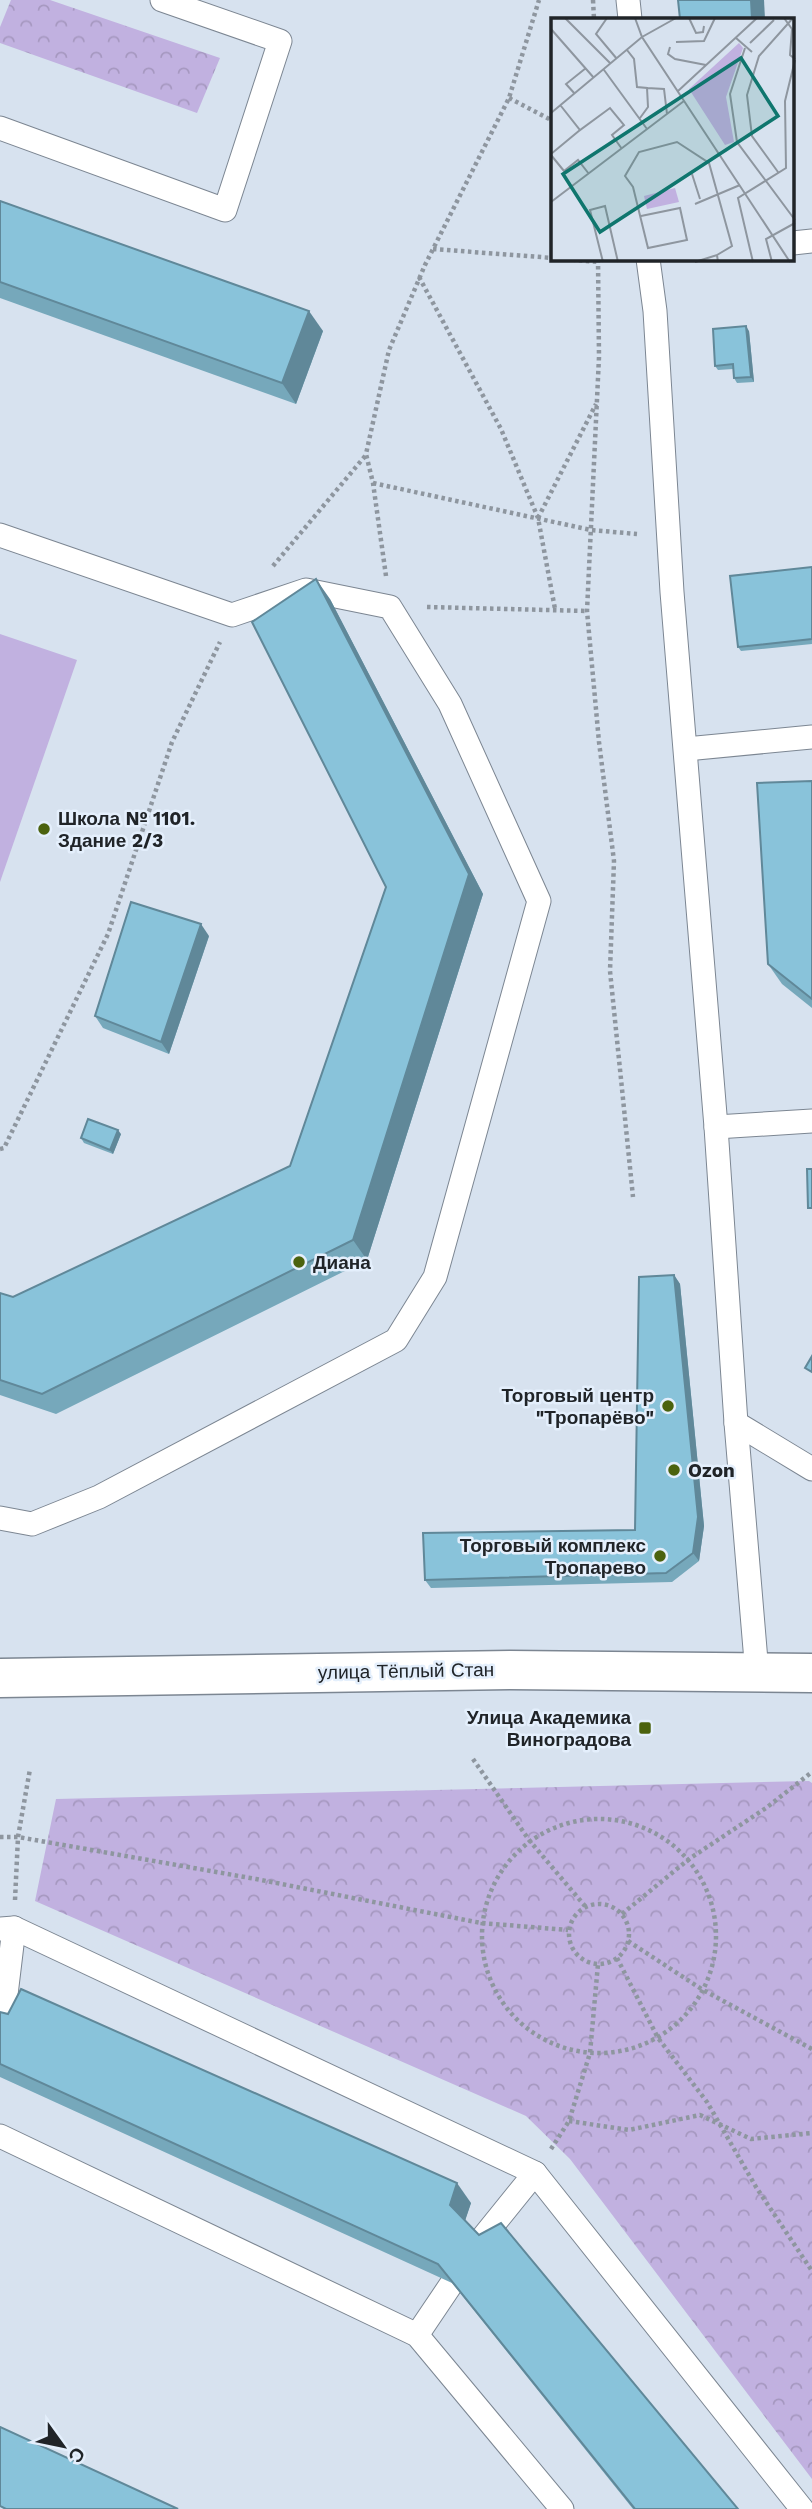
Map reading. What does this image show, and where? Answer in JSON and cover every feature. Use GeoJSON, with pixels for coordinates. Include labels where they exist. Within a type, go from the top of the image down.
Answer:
{"type":"FeatureCollection","features":[{"type":"Feature","properties":{"kind":"street","name":"улица Тёплый Стан"},"geometry":{"type":"LineString","coordinates":[[0,1678],[510,1670],[812,1673]]}},
{"type":"Feature","properties":{"kind":"lane"},"geometry":{"type":"LineString","coordinates":[[0,128],[225,210],[280,41],[162,0]]}},
{"type":"Feature","properties":{"kind":"lane"},"geometry":{"type":"LineString","coordinates":[[628,0],[630,18]]}},
{"type":"Feature","properties":{"kind":"lane"},"geometry":{"type":"LineString","coordinates":[[794,243],[812,241]]}},
{"type":"Feature","properties":{"kind":"lane"},"geometry":{"type":"LineString","coordinates":[[648,261],[655,311],[669,537],[757,1673]]}},
{"type":"Feature","properties":{"kind":"lane"},"geometry":{"type":"LineString","coordinates":[[0,535],[232,615],[306,590],[390,607],[450,705],[540,901],[435,1278],[396,1340],[99,1497],[32,1524],[0,1518]]}},
{"type":"Feature","properties":{"kind":"lane"},"geometry":{"type":"LineString","coordinates":[[686,749],[812,737]]}},
{"type":"Feature","properties":{"kind":"lane"},"geometry":{"type":"LineString","coordinates":[[716,1127],[812,1121]]}},
{"type":"Feature","properties":{"kind":"lane"},"geometry":{"type":"LineString","coordinates":[[736,1423],[812,1469]]}},
{"type":"Feature","properties":{"kind":"lane"},"geometry":{"type":"LineString","coordinates":[[2,2028],[7,1929],[535,2173],[802,2509]]}},
{"type":"Feature","properties":{"kind":"lane"},"geometry":{"type":"LineString","coordinates":[[0,2137],[417,2335],[562,2509]]}},
{"type":"Feature","properties":{"kind":"lane"},"geometry":{"type":"LineString","coordinates":[[480,2241],[535,2173]]}},
{"type":"Feature","properties":{"kind":"lane"},"geometry":{"type":"LineString","coordinates":[[417,2335],[452,2283]]}},
{"type":"Feature","properties":{"kind":"path"},"geometry":{"type":"LineString","coordinates":[[539,0],[509,98],[419,277],[389,349],[366,454],[373,484],[390,607],[587,611]]}},
{"type":"Feature","properties":{"kind":"path"},"geometry":{"type":"LineString","coordinates":[[593,0],[594,18]]}},
{"type":"Feature","properties":{"kind":"path"},"geometry":{"type":"LineString","coordinates":[[509,98],[551,120]]}},
{"type":"Feature","properties":{"kind":"path"},"geometry":{"type":"LineString","coordinates":[[433,249],[551,258]]}},
{"type":"Feature","properties":{"kind":"path"},"geometry":{"type":"LineString","coordinates":[[598,261],[597,402],[587,611],[599,742],[614,861],[610,971],[633,1197]]}},
{"type":"Feature","properties":{"kind":"path"},"geometry":{"type":"LineString","coordinates":[[419,277],[501,429],[538,519],[555,609]]}},
{"type":"Feature","properties":{"kind":"path"},"geometry":{"type":"LineString","coordinates":[[538,519],[597,402]]}},
{"type":"Feature","properties":{"kind":"path"},"geometry":{"type":"LineString","coordinates":[[0,1149],[4,1148],[108,934],[172,742],[232,615],[366,454]]}},
{"type":"Feature","properties":{"kind":"path"},"geometry":{"type":"LineString","coordinates":[[373,484],[591,530],[669,537]]}},
{"type":"Feature","properties":{"kind":"path"},"geometry":{"type":"LineString","coordinates":[[473,1759],[529,1840],[585,1906]]}},
{"type":"Feature","properties":{"kind":"path"},"geometry":{"type":"LineString","coordinates":[[7,1929],[30,1769]]}},
{"type":"Feature","properties":{"kind":"path"},"geometry":{"type":"LineString","coordinates":[[622,1914],[689,1859],[766,1808],[812,1772]]}},
{"type":"Feature","properties":{"kind":"path"},"geometry":{"type":"LineString","coordinates":[[595,1817],[630,1822],[662,1836],[689,1859],[705,1883],[714,1908],[717,1936],[713,1964],[703,1990],[691,2009],[676,2025],[658,2038],[614,2053],[590,2053],[559,2047],[531,2033],[509,2011],[492,1985],[482,1955],[481,1923],[489,1892],[506,1863],[529,1840],[560,1824],[595,1817]]}},
{"type":"Feature","properties":{"kind":"path"},"geometry":{"type":"LineString","coordinates":[[0,1837],[256,1879],[481,1923],[568,1930]]}},
{"type":"Feature","properties":{"kind":"path"},"geometry":{"type":"LineString","coordinates":[[605,1904],[622,1914],[627,1922],[628,1941],[624,1951],[608,1963],[598,1964],[579,1958],[572,1950],[568,1930],[577,1912],[585,1906],[605,1904]]}},
{"type":"Feature","properties":{"kind":"path"},"geometry":{"type":"LineString","coordinates":[[628,1941],[703,1990],[812,2049]]}},
{"type":"Feature","properties":{"kind":"path"},"geometry":{"type":"LineString","coordinates":[[617,1958],[658,2038],[706,2102],[756,2187],[812,2271]]}},
{"type":"Feature","properties":{"kind":"path"},"geometry":{"type":"LineString","coordinates":[[535,2173],[569,2121],[590,2053],[598,1964]]}},
{"type":"Feature","properties":{"kind":"path"},"geometry":{"type":"LineString","coordinates":[[569,2121],[629,2130],[700,2115],[751,2139],[812,2133]]}},
{"type":"Feature","properties":{"kind":"green space"},"geometry":{"type":"Polygon","coordinates":[[[11,0],[50,0],[220,58],[197,113],[0,43],[0,27],[11,0]]]}},
{"type":"Feature","properties":{"kind":"green space"},"geometry":{"type":"Polygon","coordinates":[[[0,634],[77,660],[0,882],[0,634]]]}},
{"type":"Feature","properties":{"kind":"green space"},"geometry":{"type":"Polygon","coordinates":[[[812,1783],[812,2479],[570,2159],[526,2116],[35,1901],[56,1799],[812,1783]]]}},
{"type":"Feature","properties":{"kind":"building"},"geometry":{"type":"Polygon","coordinates":[[[678,0],[751,0],[752,18],[680,18],[678,0]]]}},
{"type":"Feature","properties":{"kind":"building"},"geometry":{"type":"Polygon","coordinates":[[[0,201],[309,311],[282,383],[0,282],[0,201]]]}},
{"type":"Feature","properties":{"kind":"building"},"geometry":{"type":"Polygon","coordinates":[[[746,326],[751,377],[734,378],[733,364],[715,366],[713,329],[746,326]]]}},
{"type":"Feature","properties":{"kind":"building"},"geometry":{"type":"Polygon","coordinates":[[[812,567],[812,639],[738,647],[730,576],[812,567]]]}},
{"type":"Feature","properties":{"kind":"building"},"geometry":{"type":"Polygon","coordinates":[[[316,579],[469,874],[353,1240],[42,1394],[0,1380],[0,1293],[13,1297],[290,1166],[386,887],[252,622],[316,579]]]}},
{"type":"Feature","properties":{"kind":"building"},"geometry":{"type":"Polygon","coordinates":[[[812,781],[812,999],[768,964],[757,783],[812,781]]]}},
{"type":"Feature","properties":{"kind":"building"},"geometry":{"type":"Polygon","coordinates":[[[131,902],[201,924],[161,1042],[95,1016],[131,902]]]}},
{"type":"Feature","properties":{"kind":"building"},"geometry":{"type":"Polygon","coordinates":[[[88,1119],[118,1130],[110,1150],[81,1138],[88,1119]]]}},
{"type":"Feature","properties":{"kind":"building"},"geometry":{"type":"Polygon","coordinates":[[[807,1169],[812,1169],[812,1208],[808,1208],[807,1169]]]}},
{"type":"Feature","properties":{"kind":"building","name":"Торговый центр \"Тропарёво\""},"geometry":{"type":"Polygon","coordinates":[[[674,1275],[698,1517],[693,1553],[666,1573],[425,1580],[423,1533],[635,1530],[639,1277],[674,1275]]]}},
{"type":"Feature","properties":{"kind":"building"},"geometry":{"type":"Polygon","coordinates":[[[812,1356],[812,1372],[805,1368],[812,1356]]]}},
{"type":"Feature","properties":{"kind":"building"},"geometry":{"type":"Polygon","coordinates":[[[21,1989],[457,2183],[450,2205],[479,2235],[501,2223],[738,2509],[635,2509],[438,2264],[0,2064],[0,2012],[8,2014],[21,1989]]]}},
{"type":"Feature","properties":{"kind":"building"},"geometry":{"type":"Polygon","coordinates":[[[0,2427],[178,2509],[6,2509],[0,2506],[0,2427]]]}},
{"type":"Feature","properties":{"kind":"place","name":"Школа № 1101. Здание 2/3"},"geometry":{"type":"Point","coordinates":[44,829]}},
{"type":"Feature","properties":{"kind":"place","name":"Диана"},"geometry":{"type":"Point","coordinates":[299,1262]}},
{"type":"Feature","properties":{"kind":"place","name":"Торговый центр \"Тропарёво\""},"geometry":{"type":"Point","coordinates":[668,1406]}},
{"type":"Feature","properties":{"kind":"place","name":"Ozon"},"geometry":{"type":"Point","coordinates":[674,1470]}},
{"type":"Feature","properties":{"kind":"place","name":"Торговый комплекс Тропарево"},"geometry":{"type":"Point","coordinates":[660,1556]}},
{"type":"Feature","properties":{"kind":"place","name":"Улица Академика Виноградова"},"geometry":{"type":"Point","coordinates":[645,1728]}}]}
